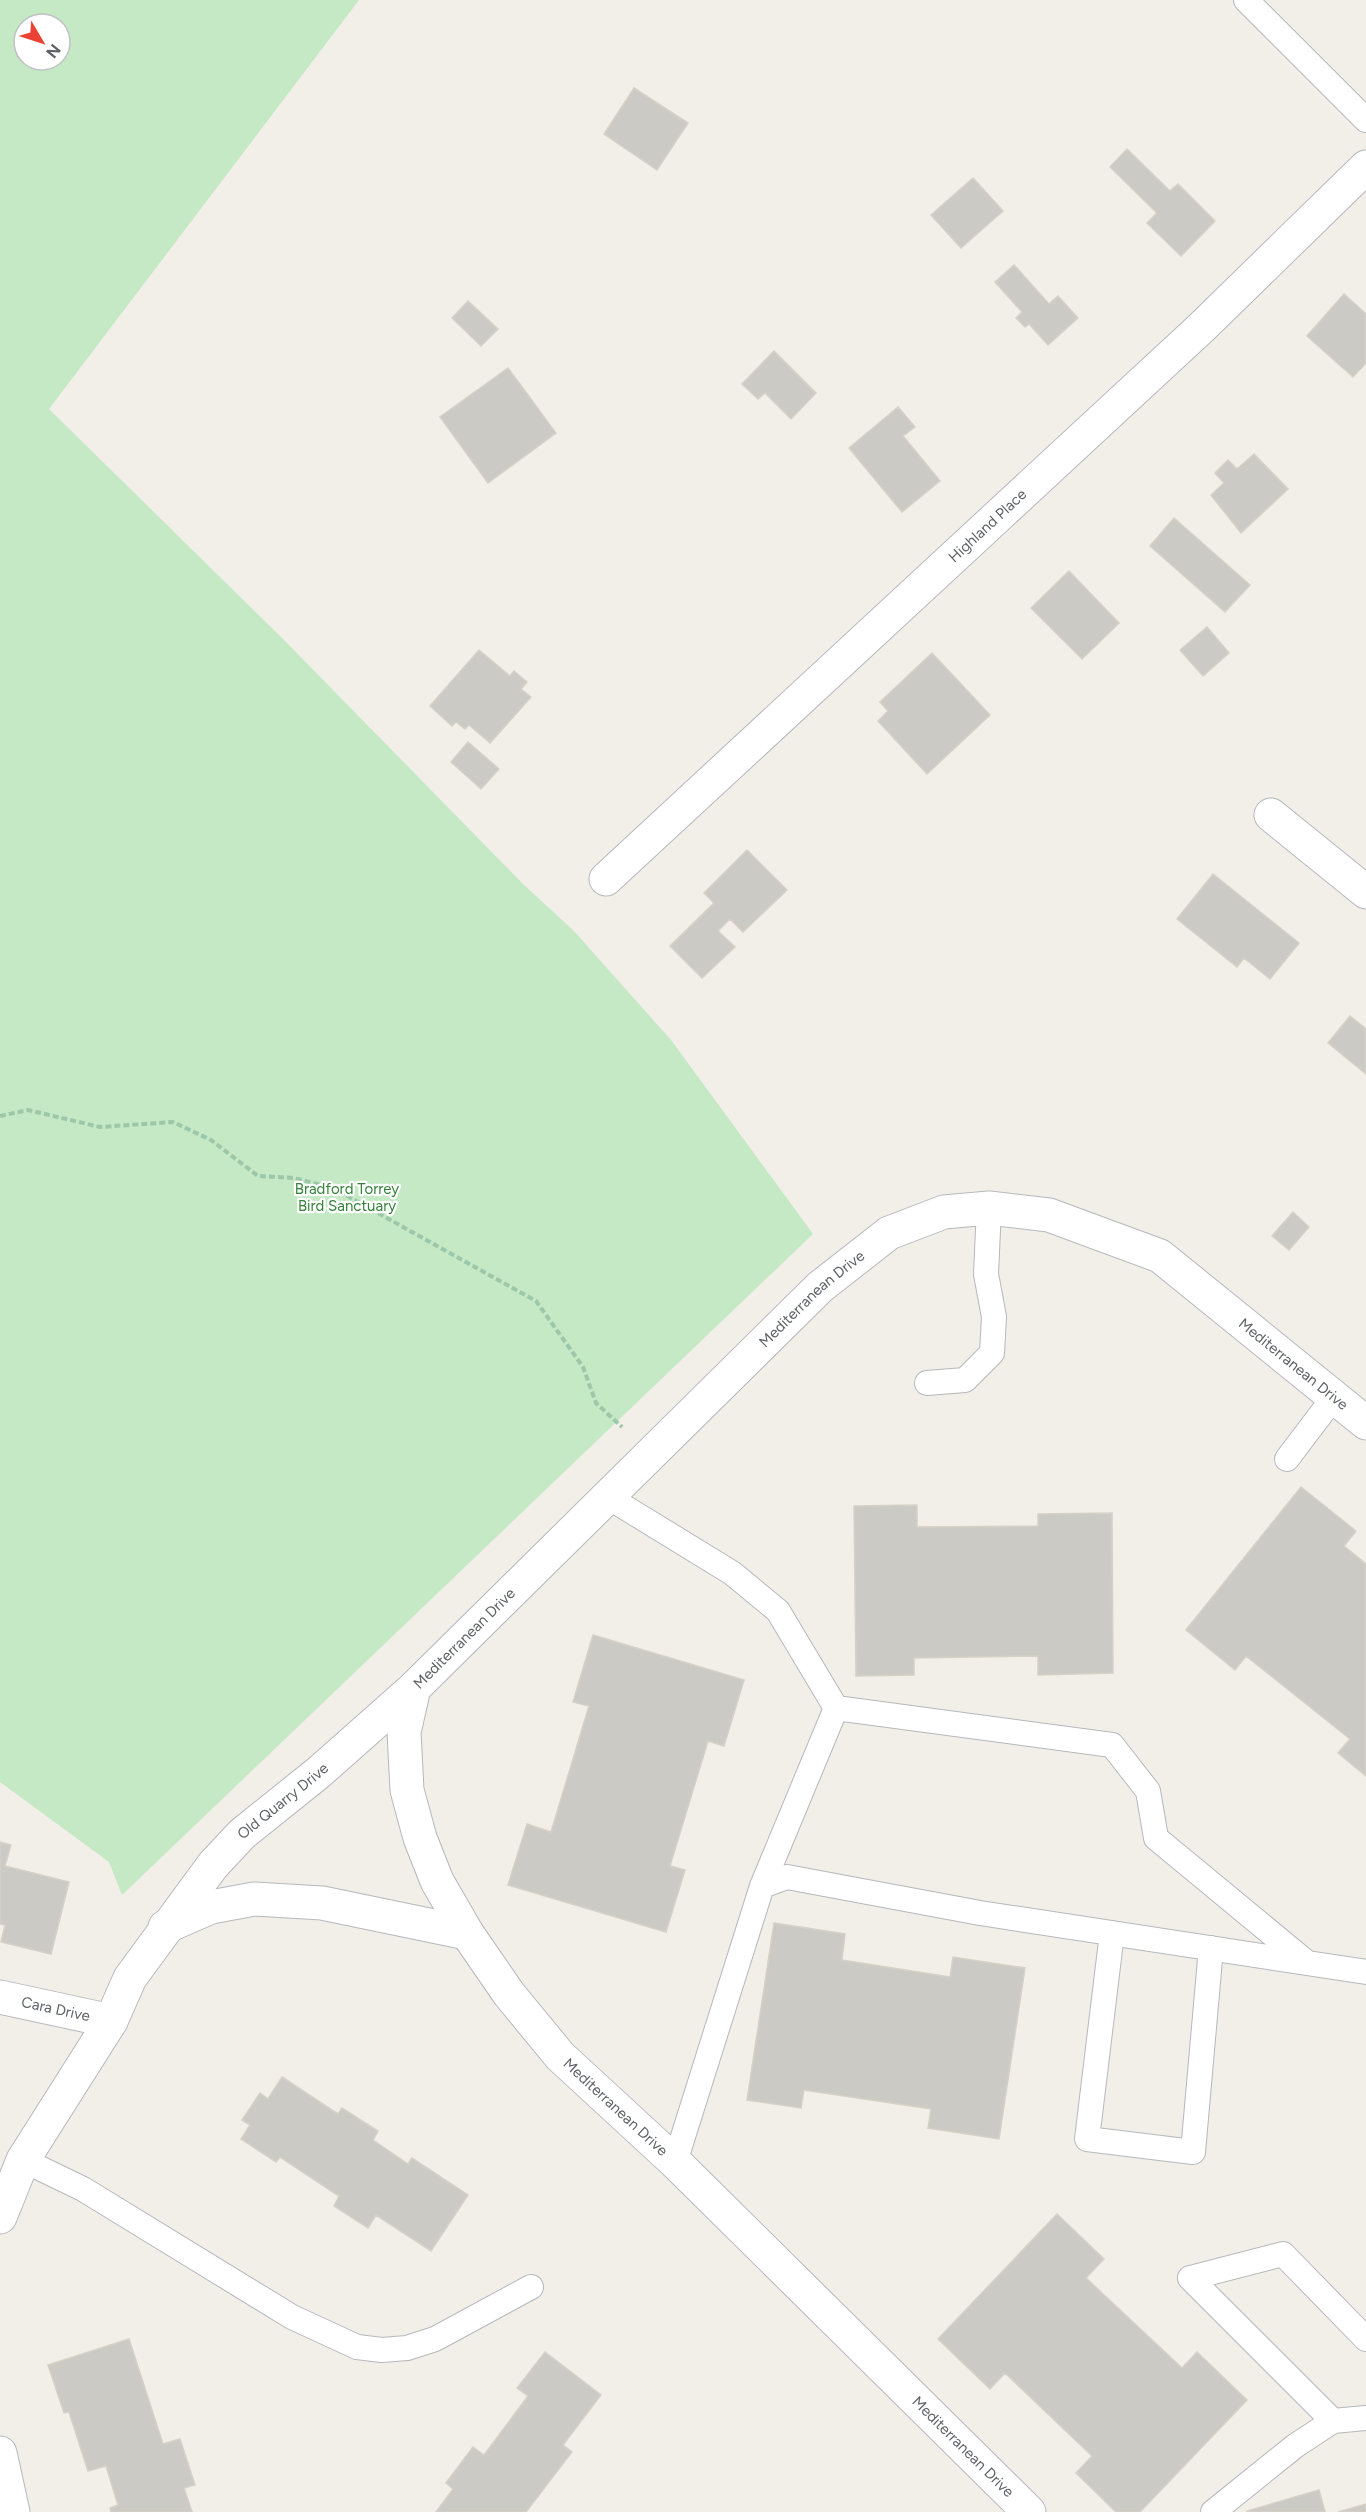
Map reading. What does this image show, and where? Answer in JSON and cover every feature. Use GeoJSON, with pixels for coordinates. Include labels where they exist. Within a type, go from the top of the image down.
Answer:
{"type":"FeatureCollection","features":[{"type":"Feature","properties":{"kind":"street","name":"Highland Place"},"geometry":{"type":"LineString","coordinates":[[606,879],[1201,328],[1366,167]]}},
{"type":"Feature","properties":{"kind":"street"},"geometry":{"type":"LineString","coordinates":[[1271,815],[1366,892]]}},
{"type":"Feature","properties":{"kind":"street","name":"Mediterranean Drive"},"geometry":{"type":"LineString","coordinates":[[1029,2512],[675,2162],[560,2056],[509,1994],[467,1933],[437,1881],[420,1838],[407,1790],[404,1732],[414,1688],[820,1287],[889,1233],[944,1212],[989,1208],[1049,1215],[1160,1256],[1366,1423]]}},
{"type":"Feature","properties":{"kind":"street","name":"Old Quarry Drive"},"geometry":{"type":"LineString","coordinates":[[0,2217],[23,2160],[111,2021],[130,1978],[165,1927],[213,1865],[242,1834],[318,1773],[414,1688]]}},
{"type":"Feature","properties":{"kind":"street"},"geometry":{"type":"LineString","coordinates":[[165,1927],[212,1907],[254,1899],[322,1903],[467,1933]]}},
{"type":"Feature","properties":{"kind":"street","name":"Cara Drive"},"geometry":{"type":"LineString","coordinates":[[0,1997],[111,2021]]}},
{"type":"Feature","properties":{"kind":"street"},"geometry":{"type":"LineString","coordinates":[[0,2452],[13,2512]]}},
{"type":"Feature","properties":{"kind":"lane"},"geometry":{"type":"LineString","coordinates":[[1246,0],[1366,120]]}},
{"type":"Feature","properties":{"kind":"lane"},"geometry":{"type":"LineString","coordinates":[[927,1383],[965,1380],[992,1353],[994,1317],[986,1274],[989,1208]]}},
{"type":"Feature","properties":{"kind":"lane"},"geometry":{"type":"LineString","coordinates":[[1287,1460],[1334,1397]]}},
{"type":"Feature","properties":{"kind":"lane"},"geometry":{"type":"LineString","coordinates":[[608,1497],[732,1572],[778,1611],[836,1708]]}},
{"type":"Feature","properties":{"kind":"lane"},"geometry":{"type":"LineString","coordinates":[[675,2162],[762,1886],[836,1708]]}},
{"type":"Feature","properties":{"kind":"lane"},"geometry":{"type":"LineString","coordinates":[[836,1708],[1112,1745],[1148,1791],[1156,1838],[1306,1962]]}},
{"type":"Feature","properties":{"kind":"lane"},"geometry":{"type":"LineString","coordinates":[[762,1886],[787,1877],[980,1913],[1366,1972]]}},
{"type":"Feature","properties":{"kind":"lane"},"geometry":{"type":"LineString","coordinates":[[1112,1933],[1088,2139],[1193,2152],[1211,1948]]}},
{"type":"Feature","properties":{"kind":"lane"},"geometry":{"type":"LineString","coordinates":[[23,2160],[83,2189],[292,2317],[357,2347],[398,2349],[435,2339],[531,2287]]}},
{"type":"Feature","properties":{"kind":"lane"},"geometry":{"type":"LineString","coordinates":[[1333,2421],[1190,2278],[1283,2254],[1366,2339]]}},
{"type":"Feature","properties":{"kind":"lane"},"geometry":{"type":"LineString","coordinates":[[1213,2512],[1295,2446],[1333,2421],[1366,2418]]}},
{"type":"Feature","properties":{"kind":"path"},"geometry":{"type":"LineString","coordinates":[[0,1116],[28,1110],[100,1128],[173,1122],[212,1140],[258,1176],[294,1178],[333,1188],[536,1301],[583,1367],[596,1403],[651,1454]]}},
{"type":"Feature","properties":{"kind":"green space","name":"Bradford Torrey Bird Sanctuary"},"geometry":{"type":"Polygon","coordinates":[[[0,0],[359,0],[49,409],[283,639],[524,885],[573,930],[671,1040],[813,1234],[122,1895],[109,1862],[0,1782],[0,0]]]}},
{"type":"Feature","properties":{"kind":"building"},"geometry":{"type":"Polygon","coordinates":[[[634,88],[688,123],[657,170],[604,134],[634,88]]]}},
{"type":"Feature","properties":{"kind":"building"},"geometry":{"type":"Polygon","coordinates":[[[1127,149],[1170,191],[1178,184],[1215,221],[1181,256],[1147,223],[1157,213],[1110,167],[1127,149]]]}},
{"type":"Feature","properties":{"kind":"building"},"geometry":{"type":"Polygon","coordinates":[[[973,178],[1003,211],[961,248],[931,215],[973,178]]]}},
{"type":"Feature","properties":{"kind":"building"},"geometry":{"type":"Polygon","coordinates":[[[1014,265],[1049,304],[1058,296],[1078,318],[1048,345],[1029,324],[1025,327],[1016,318],[1022,312],[995,282],[1014,265]]]}},
{"type":"Feature","properties":{"kind":"building"},"geometry":{"type":"Polygon","coordinates":[[[1344,294],[1366,314],[1366,363],[1353,377],[1307,336],[1344,294]]]}},
{"type":"Feature","properties":{"kind":"building"},"geometry":{"type":"Polygon","coordinates":[[[468,301],[498,329],[481,346],[452,318],[468,301]]]}},
{"type":"Feature","properties":{"kind":"building"},"geometry":{"type":"Polygon","coordinates":[[[774,351],[816,393],[791,419],[765,393],[758,399],[742,384],[774,351]]]}},
{"type":"Feature","properties":{"kind":"building"},"geometry":{"type":"Polygon","coordinates":[[[508,368],[556,433],[488,483],[440,417],[508,368]]]}},
{"type":"Feature","properties":{"kind":"building"},"geometry":{"type":"Polygon","coordinates":[[[898,407],[915,427],[903,436],[940,481],[902,512],[849,448],[898,407]]]}},
{"type":"Feature","properties":{"kind":"building"},"geometry":{"type":"Polygon","coordinates":[[[1254,454],[1288,489],[1241,533],[1211,495],[1224,483],[1215,473],[1228,460],[1237,469],[1254,454]]]}},
{"type":"Feature","properties":{"kind":"building"},"geometry":{"type":"Polygon","coordinates":[[[1174,518],[1250,585],[1225,612],[1150,546],[1174,518]]]}},
{"type":"Feature","properties":{"kind":"building"},"geometry":{"type":"Polygon","coordinates":[[[1069,571],[1119,623],[1082,659],[1031,608],[1069,571]]]}},
{"type":"Feature","properties":{"kind":"building"},"geometry":{"type":"Polygon","coordinates":[[[1207,627],[1229,653],[1203,676],[1180,650],[1207,627]]]}},
{"type":"Feature","properties":{"kind":"building"},"geometry":{"type":"Polygon","coordinates":[[[479,650],[510,676],[514,671],[527,682],[521,689],[531,697],[490,743],[469,725],[465,729],[456,722],[452,726],[430,706],[479,650]]]}},
{"type":"Feature","properties":{"kind":"building"},"geometry":{"type":"Polygon","coordinates":[[[932,653],[990,715],[927,774],[878,721],[888,711],[880,702],[932,653]]]}},
{"type":"Feature","properties":{"kind":"building"},"geometry":{"type":"Polygon","coordinates":[[[468,742],[499,769],[481,789],[451,762],[468,742]]]}},
{"type":"Feature","properties":{"kind":"building"},"geometry":{"type":"Polygon","coordinates":[[[747,850],[787,890],[743,932],[730,919],[718,931],[735,947],[702,978],[670,946],[714,903],[704,893],[747,850]]]}},
{"type":"Feature","properties":{"kind":"building"},"geometry":{"type":"Polygon","coordinates":[[[1213,874],[1299,943],[1270,979],[1244,958],[1237,967],[1177,919],[1213,874]]]}},
{"type":"Feature","properties":{"kind":"building"},"geometry":{"type":"Polygon","coordinates":[[[1350,1016],[1366,1029],[1366,1074],[1328,1043],[1350,1016]]]}},
{"type":"Feature","properties":{"kind":"building"},"geometry":{"type":"Polygon","coordinates":[[[1293,1212],[1309,1227],[1289,1250],[1272,1236],[1293,1212]]]}},
{"type":"Feature","properties":{"kind":"building"},"geometry":{"type":"Polygon","coordinates":[[[1301,1487],[1356,1531],[1344,1546],[1366,1564],[1366,1776],[1338,1753],[1350,1739],[1246,1656],[1235,1670],[1186,1630],[1301,1487]]]}},
{"type":"Feature","properties":{"kind":"building"},"geometry":{"type":"Polygon","coordinates":[[[917,1505],[917,1527],[1038,1526],[1038,1514],[1112,1513],[1113,1673],[1038,1675],[1038,1656],[914,1658],[914,1675],[856,1676],[854,1506],[917,1505]]]}},
{"type":"Feature","properties":{"kind":"building"},"geometry":{"type":"Polygon","coordinates":[[[593,1635],[744,1680],[724,1746],[708,1741],[670,1866],[685,1870],[666,1932],[508,1885],[527,1824],[551,1832],[589,1706],[573,1702],[593,1635]]]}},
{"type":"Feature","properties":{"kind":"building"},"geometry":{"type":"Polygon","coordinates":[[[0,1842],[11,1845],[5,1866],[69,1882],[51,1954],[1,1942],[5,1925],[0,1924],[0,1842]]]}},
{"type":"Feature","properties":{"kind":"building"},"geometry":{"type":"Polygon","coordinates":[[[774,1923],[845,1934],[842,1960],[950,1977],[953,1957],[1025,1968],[999,2139],[928,2128],[931,2109],[804,2090],[801,2108],[747,2100],[774,1923]]]}},
{"type":"Feature","properties":{"kind":"building"},"geometry":{"type":"Polygon","coordinates":[[[282,2077],[338,2114],[342,2108],[378,2131],[373,2140],[408,2164],[412,2158],[468,2195],[431,2251],[376,2215],[368,2228],[334,2206],[339,2196],[280,2157],[276,2162],[241,2139],[250,2125],[242,2120],[260,2093],[268,2099],[282,2077]]]}},
{"type":"Feature","properties":{"kind":"building"},"geometry":{"type":"Polygon","coordinates":[[[1057,2214],[1104,2259],[1086,2278],[1182,2368],[1197,2352],[1247,2400],[1140,2512],[1116,2512],[1076,2473],[1092,2456],[1005,2373],[990,2389],[938,2339],[1057,2214]]]}},
{"type":"Feature","properties":{"kind":"building"},"geometry":{"type":"Polygon","coordinates":[[[129,2339],[163,2444],[180,2439],[195,2485],[184,2488],[192,2512],[111,2512],[110,2508],[118,2505],[106,2466],[88,2471],[69,2412],[64,2413],[48,2365],[129,2339]]]}},
{"type":"Feature","properties":{"kind":"building"},"geometry":{"type":"Polygon","coordinates":[[[545,2352],[601,2395],[563,2445],[572,2452],[526,2512],[436,2512],[453,2489],[446,2483],[473,2447],[484,2455],[528,2396],[517,2388],[545,2352]]]}},
{"type":"Feature","properties":{"kind":"building"},"geometry":{"type":"Polygon","coordinates":[[[1319,2490],[1325,2512],[1247,2511],[1319,2490]]]}},
{"type":"Feature","properties":{"kind":"building"},"geometry":{"type":"Polygon","coordinates":[[[1366,2504],[1366,2512],[1338,2512],[1366,2504]]]}}]}
